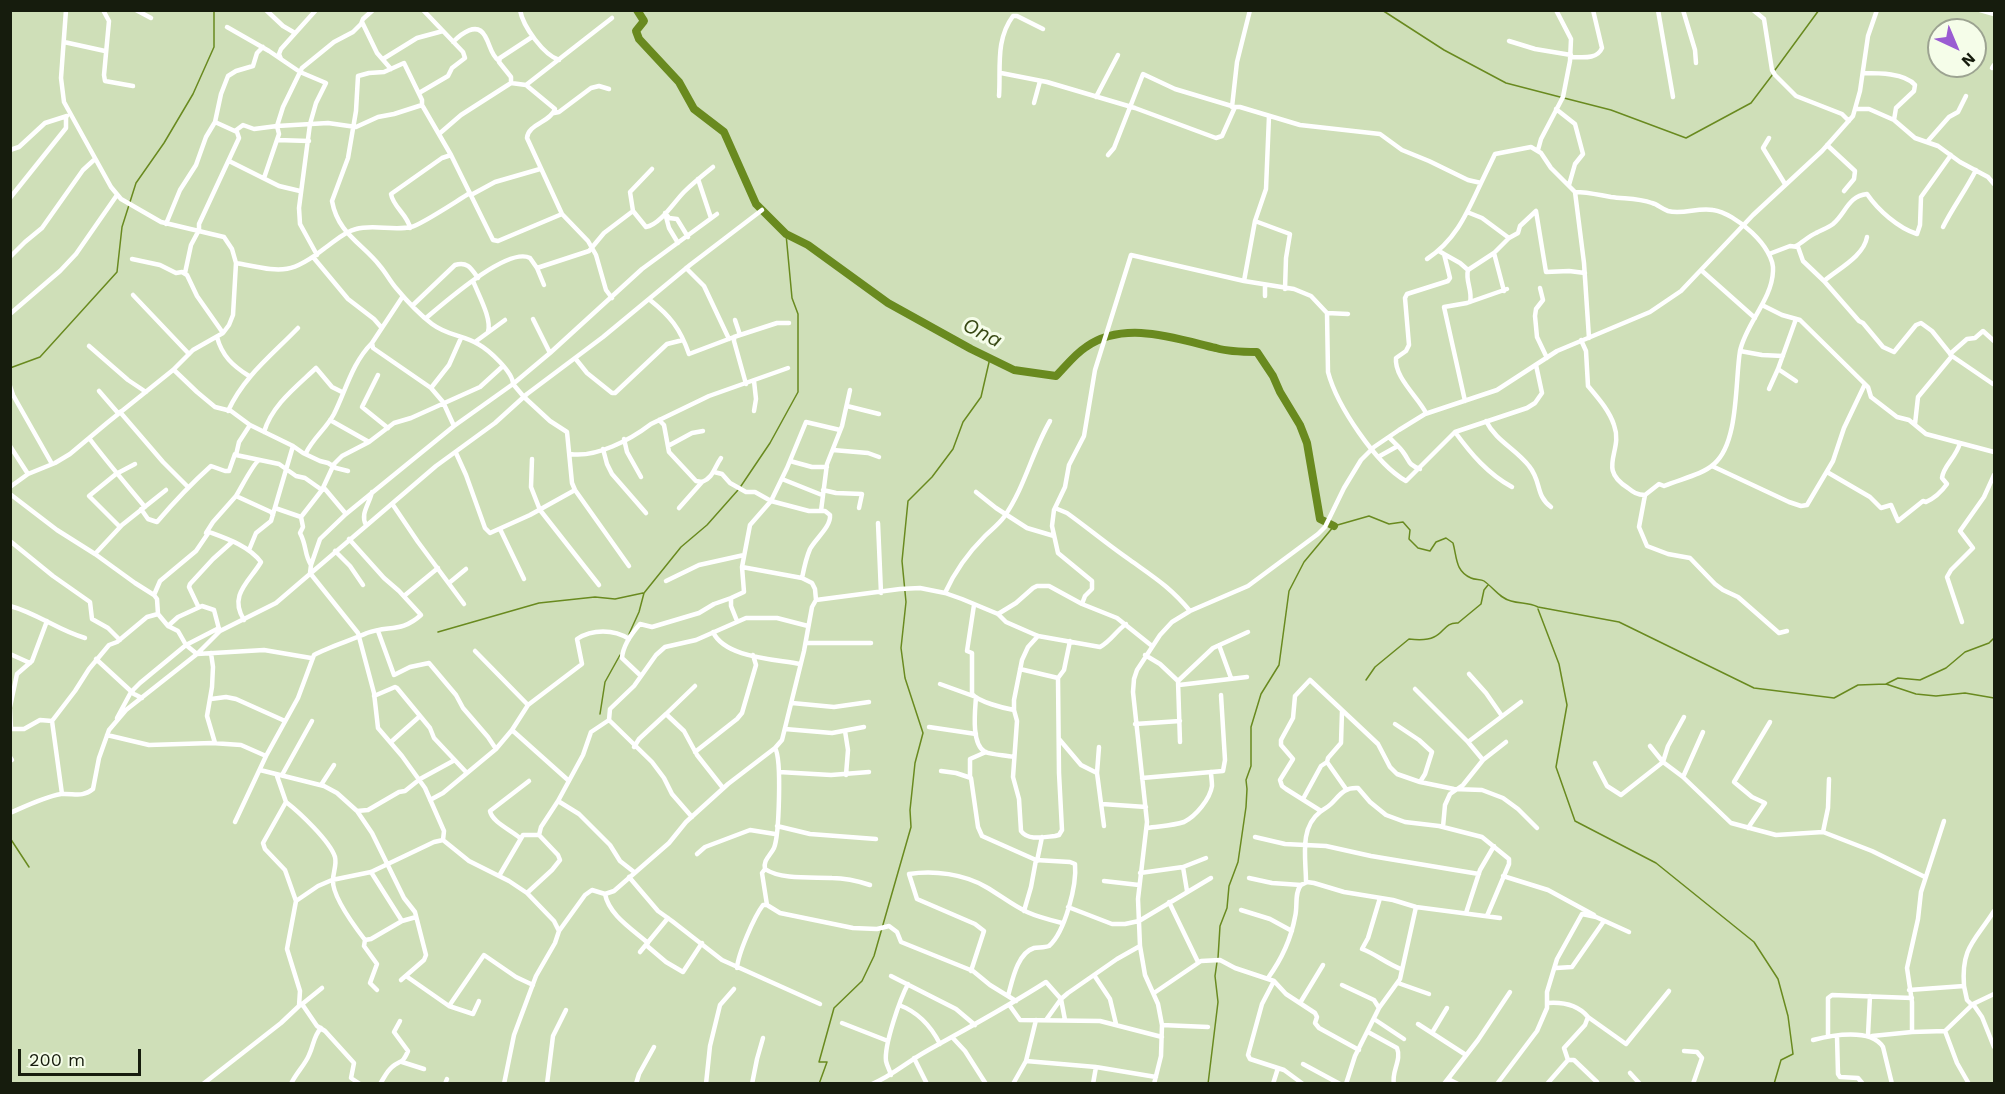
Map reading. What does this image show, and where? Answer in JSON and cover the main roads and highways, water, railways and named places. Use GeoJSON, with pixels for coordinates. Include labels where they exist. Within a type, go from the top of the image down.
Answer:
{"type":"FeatureCollection","features":[{"type":"Feature","properties":{"kind":"waterway"},"geometry":{"type":"LineString","coordinates":[[10,368],[40,357],[117,272],[122,227],[136,183],[164,143],[193,94],[214,47],[214,10]]}},
{"type":"Feature","properties":{"kind":"waterway","name":"Ona"},"geometry":{"type":"LineString","coordinates":[[637,10],[644,21],[636,31],[639,39],[679,82],[694,109],[724,132],[756,204],[786,234],[808,245],[888,303],[971,349],[1014,370],[1056,376],[1086,347],[1116,334],[1166,336],[1226,350],[1257,352],[1300,425],[1307,443],[1320,519],[1334,526]]}},
{"type":"Feature","properties":{"kind":"waterway"},"geometry":{"type":"LineString","coordinates":[[1382,10],[1444,50],[1506,83],[1560,97]]}},
{"type":"Feature","properties":{"kind":"waterway"},"geometry":{"type":"LineString","coordinates":[[1775,70],[1819,10]]}},
{"type":"Feature","properties":{"kind":"waterway"},"geometry":{"type":"LineString","coordinates":[[1564,98],[1611,110],[1686,138],[1751,103],[1773,74]]}},
{"type":"Feature","properties":{"kind":"waterway"},"geometry":{"type":"LineString","coordinates":[[741,486],[770,443],[798,392],[798,314],[792,298],[786,234]]}},
{"type":"Feature","properties":{"kind":"waterway"},"geometry":{"type":"LineString","coordinates":[[819,1084],[827,1062],[819,1062],[834,1008],[862,981],[874,956],[911,827],[910,810],[915,763],[923,733],[905,678],[901,648],[906,602],[902,561],[908,501],[932,477],[953,449],[963,422],[981,397],[990,358]]}},
{"type":"Feature","properties":{"kind":"waterway"},"geometry":{"type":"LineString","coordinates":[[629,634],[639,612],[644,593],[681,547],[707,525],[738,490]]}},
{"type":"Feature","properties":{"kind":"waterway"},"geometry":{"type":"LineString","coordinates":[[1218,958],[1220,926],[1227,908],[1229,886],[1238,862],[1246,807],[1246,780],[1251,766],[1251,727],[1261,694],[1279,665],[1289,591],[1304,562],[1334,526],[1369,516],[1389,524],[1403,522],[1410,530],[1409,539],[1418,548],[1430,551],[1436,542],[1446,538],[1453,543],[1462,572],[1471,578],[1484,581],[1507,600],[1619,622],[1754,688],[1834,698],[1858,685],[1886,684],[1916,694],[1936,696],[1965,693],[1994,698]]}},
{"type":"Feature","properties":{"kind":"waterway"},"geometry":{"type":"LineString","coordinates":[[1366,680],[1375,667],[1409,639],[1431,638],[1450,624],[1458,623],[1481,604],[1484,590],[1488,585]]}},
{"type":"Feature","properties":{"kind":"waterway"},"geometry":{"type":"LineString","coordinates":[[438,632],[539,603],[595,597],[615,599],[643,593]]}},
{"type":"Feature","properties":{"kind":"waterway"},"geometry":{"type":"LineString","coordinates":[[1538,609],[1559,664],[1567,705],[1556,767],[1575,821],[1656,863],[1754,942],[1778,979],[1788,1016],[1793,1054],[1781,1060],[1774,1084]]}},
{"type":"Feature","properties":{"kind":"waterway"},"geometry":{"type":"LineString","coordinates":[[1886,684],[1898,678],[1920,680],[1946,668],[1965,652],[1989,643],[1994,638]]}},
{"type":"Feature","properties":{"kind":"waterway"},"geometry":{"type":"LineString","coordinates":[[600,714],[605,682],[620,655]]}},
{"type":"Feature","properties":{"kind":"waterway"},"geometry":{"type":"LineString","coordinates":[[10,838],[29,867]]}},
{"type":"Feature","properties":{"kind":"waterway"},"geometry":{"type":"LineString","coordinates":[[1208,1084],[1218,1002],[1215,976],[1217,962]]}}]}
